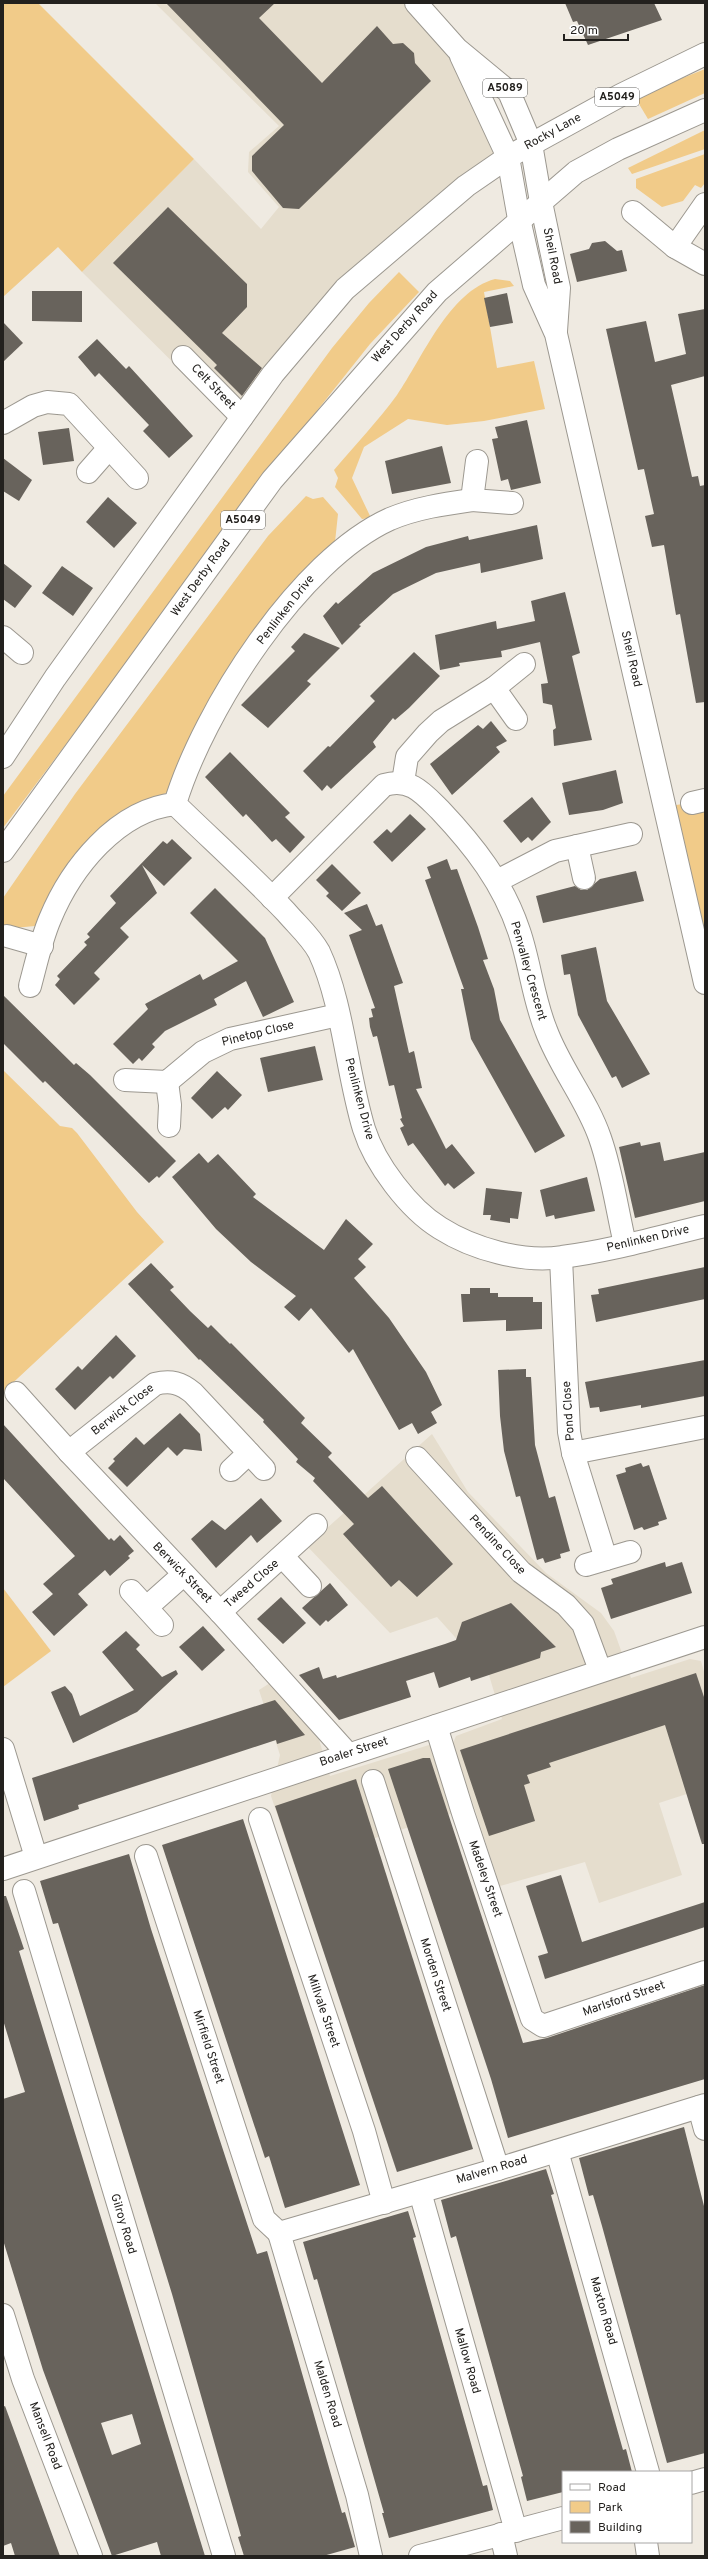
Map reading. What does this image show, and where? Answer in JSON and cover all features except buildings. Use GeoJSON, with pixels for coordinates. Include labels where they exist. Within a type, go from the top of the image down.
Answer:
{"type":"FeatureCollection","features":[{"type":"Feature","properties":{"kind":"main road","name":"A5089"},"geometry":{"type":"LineString","coordinates":[[416,3],[458,49],[509,92],[531,144]]}},
{"type":"Feature","properties":{"kind":"main road","name":"A5089"},"geometry":{"type":"LineString","coordinates":[[458,49],[483,99],[508,156]]}},
{"type":"Feature","properties":{"kind":"main road","name":"Rocky Lane"},"geometry":{"type":"LineString","coordinates":[[508,156],[620,95],[705,54]]}},
{"type":"Feature","properties":{"kind":"main road","name":"A5049"},"geometry":{"type":"LineString","coordinates":[[519,219],[584,168],[618,149],[705,110]]}},
{"type":"Feature","properties":{"kind":"main road","name":"Sheil Road"},"geometry":{"type":"LineString","coordinates":[[531,144],[541,202],[559,288],[556,334]]}},
{"type":"Feature","properties":{"kind":"main road","name":"Sheil Road"},"geometry":{"type":"LineString","coordinates":[[508,156],[519,219],[534,285],[556,334],[705,983]]}},
{"type":"Feature","properties":{"kind":"main road","name":"A5049"},"geometry":{"type":"LineString","coordinates":[[3,757],[55,678],[273,374],[345,289],[466,186],[508,156]]}},
{"type":"Feature","properties":{"kind":"main road"},"geometry":{"type":"LineString","coordinates":[[675,246],[705,204]]}},
{"type":"Feature","properties":{"kind":"main road"},"geometry":{"type":"LineString","coordinates":[[633,212],[675,246],[705,264]]}},
{"type":"Feature","properties":{"kind":"main road","name":"West Derby Road"},"geometry":{"type":"LineString","coordinates":[[3,851],[276,475],[437,292],[519,219]]}},
{"type":"Feature","properties":{"kind":"main road","name":"Celt Street"},"geometry":{"type":"LineString","coordinates":[[183,357],[242,417]]}},
{"type":"Feature","properties":{"kind":"main road"},"geometry":{"type":"LineString","coordinates":[[3,423],[33,406],[47,402],[69,404],[137,478]]}},
{"type":"Feature","properties":{"kind":"main road"},"geometry":{"type":"LineString","coordinates":[[88,472],[109,448]]}},
{"type":"Feature","properties":{"kind":"main road"},"geometry":{"type":"LineString","coordinates":[[472,500],[477,460]]}},
{"type":"Feature","properties":{"kind":"main road","name":"Penlinken Drive"},"geometry":{"type":"LineString","coordinates":[[512,503],[472,500],[414,511],[389,520],[348,545],[319,569],[287,605],[229,687],[196,749],[175,804],[272,898],[310,938],[319,952],[338,1015],[364,1130],[372,1149],[395,1185],[415,1207],[440,1228],[474,1243],[511,1255],[534,1258],[561,1258],[705,1226]]}},
{"type":"Feature","properties":{"kind":"main road"},"geometry":{"type":"LineString","coordinates":[[3,637],[22,653]]}},
{"type":"Feature","properties":{"kind":"main road"},"geometry":{"type":"LineString","coordinates":[[272,898],[384,785],[403,782],[407,757],[416,745],[442,721],[494,688],[524,664]]}},
{"type":"Feature","properties":{"kind":"main road"},"geometry":{"type":"LineString","coordinates":[[494,688],[516,719]]}},
{"type":"Feature","properties":{"kind":"main road","name":"Penvalley Crescent"},"geometry":{"type":"LineString","coordinates":[[403,782],[417,787],[458,830],[472,845],[496,881],[519,931],[537,1007],[547,1034],[601,1139],[625,1244]]}},
{"type":"Feature","properties":{"kind":"main road"},"geometry":{"type":"LineString","coordinates":[[30,986],[49,920],[61,895],[95,849],[115,831],[144,813],[158,806],[175,804]]}},
{"type":"Feature","properties":{"kind":"main road"},"geometry":{"type":"LineString","coordinates":[[496,881],[555,851],[631,834]]}},
{"type":"Feature","properties":{"kind":"main road"},"geometry":{"type":"LineString","coordinates":[[577,846],[584,878]]}},
{"type":"Feature","properties":{"kind":"main road"},"geometry":{"type":"LineString","coordinates":[[7,936],[42,946]]}},
{"type":"Feature","properties":{"kind":"main road","name":"Pinetop Close"},"geometry":{"type":"LineString","coordinates":[[167,1082],[204,1052],[230,1039],[338,1015]]}},
{"type":"Feature","properties":{"kind":"main road"},"geometry":{"type":"LineString","coordinates":[[125,1080],[167,1082],[169,1126]]}},
{"type":"Feature","properties":{"kind":"main road","name":"Pond Close"},"geometry":{"type":"LineString","coordinates":[[561,1258],[569,1432],[573,1453],[606,1559]]}},
{"type":"Feature","properties":{"kind":"main road","name":"Berwick Close"},"geometry":{"type":"LineString","coordinates":[[69,1452],[155,1384],[166,1381],[186,1387],[264,1469]]}},
{"type":"Feature","properties":{"kind":"main road","name":"Berwick Street"},"geometry":{"type":"LineString","coordinates":[[16,1393],[69,1452],[220,1612],[348,1754]]}},
{"type":"Feature","properties":{"kind":"main road"},"geometry":{"type":"LineString","coordinates":[[573,1453],[705,1427]]}},
{"type":"Feature","properties":{"kind":"main road"},"geometry":{"type":"LineString","coordinates":[[231,1470],[249,1453]]}},
{"type":"Feature","properties":{"kind":"main road","name":"Pendine Close"},"geometry":{"type":"LineString","coordinates":[[417,1458],[521,1572],[566,1605],[583,1624],[600,1670]]}},
{"type":"Feature","properties":{"kind":"main road","name":"Tweed Close"},"geometry":{"type":"LineString","coordinates":[[220,1612],[283,1557],[316,1525]]}},
{"type":"Feature","properties":{"kind":"main road"},"geometry":{"type":"LineString","coordinates":[[586,1565],[630,1552]]}},
{"type":"Feature","properties":{"kind":"main road","name":"Tweed Close"},"geometry":{"type":"LineString","coordinates":[[283,1557],[310,1586]]}},
{"type":"Feature","properties":{"kind":"main road"},"geometry":{"type":"LineString","coordinates":[[147,1607],[183,1574]]}},
{"type":"Feature","properties":{"kind":"main road"},"geometry":{"type":"LineString","coordinates":[[131,1591],[162,1625]]}},
{"type":"Feature","properties":{"kind":"main road","name":"Boaler Street"},"geometry":{"type":"LineString","coordinates":[[3,1869],[436,1726],[600,1670],[704,1642]]}},
{"type":"Feature","properties":{"kind":"main road","name":"Madeley Street"},"geometry":{"type":"LineString","coordinates":[[436,1726],[463,1813],[532,2019],[543,2026]]}},
{"type":"Feature","properties":{"kind":"main road"},"geometry":{"type":"LineString","coordinates":[[3,1749],[36,1858]]}},
{"type":"Feature","properties":{"kind":"main road","name":"Morden Street"},"geometry":{"type":"LineString","coordinates":[[373,1781],[498,2169]]}},
{"type":"Feature","properties":{"kind":"main road","name":"Millvale Street"},"geometry":{"type":"LineString","coordinates":[[260,1819],[364,2131],[384,2203]]}},
{"type":"Feature","properties":{"kind":"main road","name":"Mirfield Street"},"geometry":{"type":"LineString","coordinates":[[146,1856],[264,2219],[279,2233]]}},
{"type":"Feature","properties":{"kind":"main road","name":"Gilroy Road"},"geometry":{"type":"LineString","coordinates":[[24,1891],[224,2556]]}},
{"type":"Feature","properties":{"kind":"main road","name":"Marlsford Street"},"geometry":{"type":"LineString","coordinates":[[543,2026],[705,1972]]}},
{"type":"Feature","properties":{"kind":"main road"},"geometry":{"type":"LineString","coordinates":[[702,2106],[705,2129]]}},
{"type":"Feature","properties":{"kind":"main road","name":"Malvern Road"},"geometry":{"type":"LineString","coordinates":[[279,2233],[498,2169],[702,2106]]}},
{"type":"Feature","properties":{"kind":"main road","name":"Maxton Road"},"geometry":{"type":"LineString","coordinates":[[557,2151],[648,2471]]}},
{"type":"Feature","properties":{"kind":"main road","name":"Mallow Road"},"geometry":{"type":"LineString","coordinates":[[420,2192],[508,2532],[506,2556]]}},
{"type":"Feature","properties":{"kind":"main road","name":"Malden Road"},"geometry":{"type":"LineString","coordinates":[[279,2233],[357,2495],[371,2556]]}},
{"type":"Feature","properties":{"kind":"main road","name":"Mansell Road"},"geometry":{"type":"LineString","coordinates":[[3,2315],[23,2379],[91,2556]]}},
{"type":"Feature","properties":{"kind":"main road"},"geometry":{"type":"LineString","coordinates":[[692,2483],[705,2479]]}},
{"type":"Feature","properties":{"kind":"main road"},"geometry":{"type":"LineString","coordinates":[[420,2556],[562,2518]]}},
{"type":"Feature","properties":{"kind":"main road"},"geometry":{"type":"LineString","coordinates":[[646,2543],[648,2556]]}},
{"type":"Feature","properties":{"kind":"shaded area"},"geometry":{"type":"Polygon","coordinates":[[[155,3],[416,3],[457,49],[508,157],[345,289],[236,425],[82,272],[194,159],[261,229],[279,207],[248,172],[249,152],[279,126],[155,3]]]}},
{"type":"Feature","properties":{"kind":"shaded area"},"geometry":{"type":"Polygon","coordinates":[[[432,1434],[468,1492],[546,1573],[601,1613],[614,1631],[631,1678],[690,1659],[701,1661],[705,1675],[705,1788],[659,1803],[682,1875],[599,1903],[585,1862],[500,1886],[453,1743],[456,1736],[502,1719],[489,1675],[437,1617],[390,1633],[307,1546],[432,1434]]]}},
{"type":"Feature","properties":{"kind":"shaded area"},"geometry":{"type":"Polygon","coordinates":[[[270,1683],[317,1733],[330,1776],[429,1745],[432,1746],[456,1812],[294,1864],[271,1796],[280,1755],[259,1690],[270,1683]]]}},
{"type":"Feature","properties":{"kind":"green space"},"geometry":{"type":"Polygon","coordinates":[[[3,3],[38,3],[194,159],[82,272],[58,247],[3,297],[3,3]]]}},
{"type":"Feature","properties":{"kind":"green space"},"geometry":{"type":"Polygon","coordinates":[[[705,69],[705,93],[648,119],[636,99],[638,96],[705,69]]]}},
{"type":"Feature","properties":{"kind":"green space"},"geometry":{"type":"Polygon","coordinates":[[[705,130],[705,149],[632,174],[628,168],[705,130]]]}},
{"type":"Feature","properties":{"kind":"green space"},"geometry":{"type":"Polygon","coordinates":[[[705,154],[705,183],[701,188],[695,185],[683,201],[662,207],[636,188],[636,179],[705,154]]]}},
{"type":"Feature","properties":{"kind":"green space"},"geometry":{"type":"Polygon","coordinates":[[[399,272],[419,292],[370,344],[304,427],[3,828],[3,796],[332,348],[369,303],[399,272]]]}},
{"type":"Feature","properties":{"kind":"green space"},"geometry":{"type":"Polygon","coordinates":[[[495,279],[510,281],[514,286],[484,292],[497,368],[534,361],[545,409],[484,421],[447,425],[408,419],[364,447],[352,478],[371,518],[362,519],[335,487],[338,478],[334,470],[390,405],[450,311],[464,297],[479,286],[495,279]]]}},
{"type":"Feature","properties":{"kind":"green space"},"geometry":{"type":"Polygon","coordinates":[[[306,496],[313,499],[323,497],[338,514],[335,542],[300,576],[167,792],[160,797],[35,926],[3,929],[3,898],[75,794],[268,536],[306,496]]]}},
{"type":"Feature","properties":{"kind":"green space"},"geometry":{"type":"Polygon","coordinates":[[[705,800],[705,983],[665,807],[705,800]]]}},
{"type":"Feature","properties":{"kind":"green space"},"geometry":{"type":"Polygon","coordinates":[[[3,1070],[60,1126],[72,1128],[77,1133],[137,1212],[164,1242],[3,1392],[3,1070]]]}},
{"type":"Feature","properties":{"kind":"green space"},"geometry":{"type":"Polygon","coordinates":[[[3,1588],[51,1651],[3,1687],[3,1588]]]}}]}
